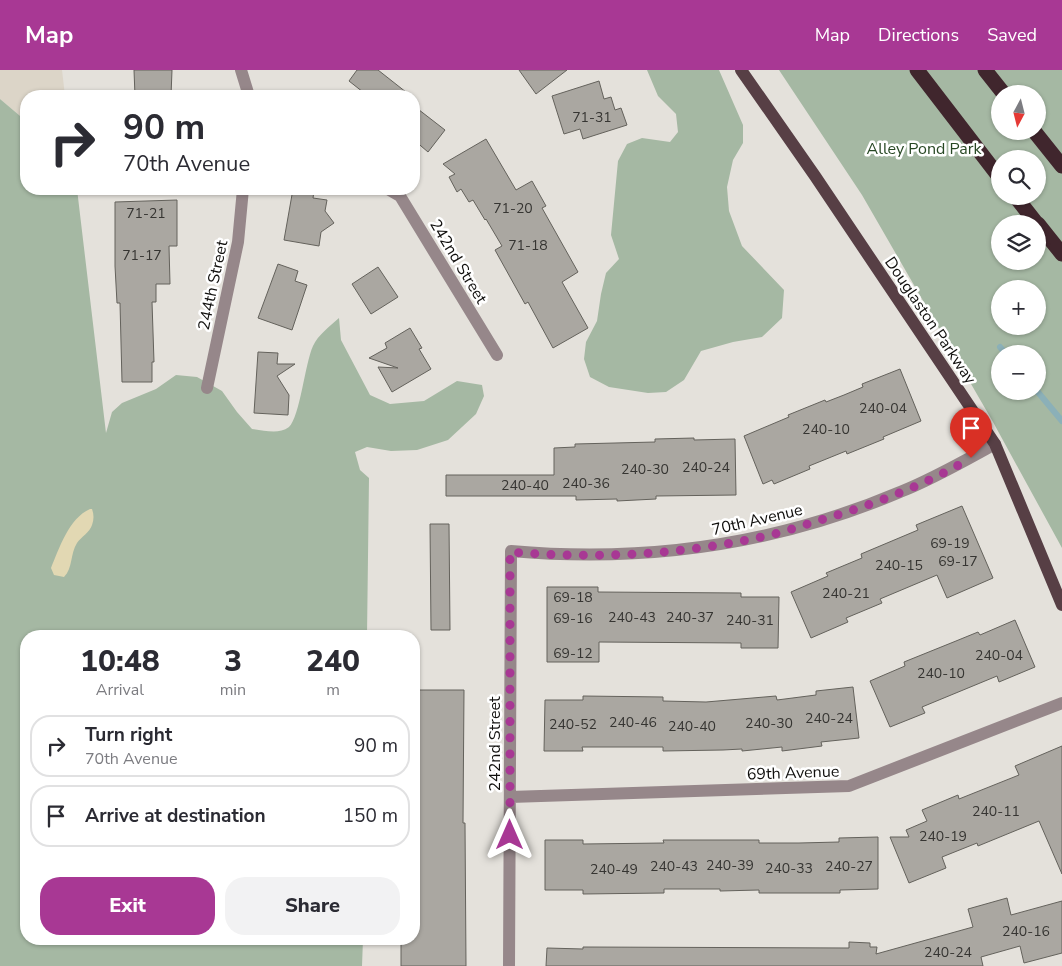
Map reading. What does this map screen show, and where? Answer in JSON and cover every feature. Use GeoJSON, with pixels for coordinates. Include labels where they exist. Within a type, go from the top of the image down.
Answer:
{"type":"FeatureCollection","features":[{"type":"Feature","properties":{"kind":"highway"},"geometry":{"type":"LineString","coordinates":[[917,70],[991,166]]}},
{"type":"Feature","properties":{"kind":"highway"},"geometry":{"type":"LineString","coordinates":[[985,70],[997,85]]}},
{"type":"Feature","properties":{"kind":"highway"},"geometry":{"type":"LineString","coordinates":[[1041,140],[1062,166]]}},
{"type":"Feature","properties":{"kind":"highway"},"geometry":{"type":"LineString","coordinates":[[1022,205],[1030,215]]}},
{"type":"Feature","properties":{"kind":"highway"},"geometry":{"type":"LineString","coordinates":[[1046,235],[1062,254]]}},
{"type":"Feature","properties":{"kind":"main road","name":"Douglaston Parkway"},"geometry":{"type":"LineString","coordinates":[[741,70],[815,176],[995,444],[1062,605]]}},
{"type":"Feature","properties":{"kind":"street"},"geometry":{"type":"LineString","coordinates":[[241,70],[247,90]]}},
{"type":"Feature","properties":{"kind":"street","name":"244th Street"},"geometry":{"type":"LineString","coordinates":[[206,388],[238,242],[242,195]]}},
{"type":"Feature","properties":{"kind":"street","name":"242nd Street"},"geometry":{"type":"LineString","coordinates":[[398,195],[497,356]]}},
{"type":"Feature","properties":{"kind":"street","name":"70th Avenue"},"geometry":{"type":"LineString","coordinates":[[510,552],[610,556],[718,545],[771,535],[859,509],[902,492],[995,444]]}},
{"type":"Feature","properties":{"kind":"street","name":"242nd Street"},"geometry":{"type":"LineString","coordinates":[[509,966],[510,552]]}},
{"type":"Feature","properties":{"kind":"street","name":"69th Avenue"},"geometry":{"type":"LineString","coordinates":[[510,798],[849,786],[1062,703]]}},
{"type":"Feature","properties":{"kind":"shaded area"},"geometry":{"type":"Polygon","coordinates":[[[0,70],[62,70],[64,90],[20,90],[20,116],[0,99],[0,70]]]}},
{"type":"Feature","properties":{"kind":"green space"},"geometry":{"type":"Polygon","coordinates":[[[647,70],[719,70],[743,125],[743,143],[733,160],[727,187],[729,211],[742,246],[784,290],[782,318],[762,337],[733,342],[701,351],[684,380],[666,392],[648,393],[609,387],[590,377],[584,359],[586,342],[597,321],[606,273],[619,259],[611,235],[618,161],[627,144],[642,138],[670,142],[678,132],[676,114],[658,96],[647,70]]]}},
{"type":"Feature","properties":{"kind":"green space","name":"Alley Pond Park"},"geometry":{"type":"Polygon","coordinates":[[[779,70],[1062,70],[1062,548],[993,422],[862,195],[779,70]]]}},
{"type":"Feature","properties":{"kind":"green space"},"geometry":{"type":"Polygon","coordinates":[[[0,99],[20,116],[20,195],[78,195],[106,433],[112,412],[122,403],[156,389],[176,375],[197,377],[222,391],[252,429],[280,431],[285,429],[289,427],[296,413],[313,346],[321,334],[339,318],[341,340],[370,395],[390,404],[424,401],[457,381],[482,385],[484,396],[476,414],[448,440],[417,450],[391,451],[367,447],[355,452],[360,470],[369,478],[367,630],[20,630],[20,945],[363,945],[362,966],[0,966],[0,99]]]}},
{"type":"Feature","properties":{"kind":"sand"},"geometry":{"type":"Polygon","coordinates":[[[92,509],[93,515],[92,525],[77,543],[67,573],[64,577],[54,575],[51,568],[61,543],[76,519],[92,509]]]}},
{"type":"Feature","properties":{"kind":"building"},"geometry":{"type":"Polygon","coordinates":[[[134,70],[172,70],[171,90],[135,90],[134,70]]]}},
{"type":"Feature","properties":{"kind":"building"},"geometry":{"type":"Polygon","coordinates":[[[357,70],[378,70],[403,90],[360,90],[349,81],[357,70]]]}},
{"type":"Feature","properties":{"kind":"building"},"geometry":{"type":"Polygon","coordinates":[[[519,70],[567,70],[536,94],[519,70]]]}},
{"type":"Feature","properties":{"kind":"building"},"geometry":{"type":"Polygon","coordinates":[[[599,81],[604,99],[611,97],[615,110],[621,108],[627,125],[583,139],[580,129],[564,134],[552,96],[599,81]]]}},
{"type":"Feature","properties":{"kind":"building"},"geometry":{"type":"Polygon","coordinates":[[[420,111],[445,130],[428,152],[420,145],[420,111]]]}},
{"type":"Feature","properties":{"kind":"building"},"geometry":{"type":"Polygon","coordinates":[[[486,139],[516,190],[532,181],[546,206],[542,208],[578,272],[562,282],[588,328],[553,348],[528,302],[525,304],[495,250],[502,246],[486,219],[473,200],[469,202],[461,189],[457,192],[449,177],[455,174],[443,164],[486,139]]]}},
{"type":"Feature","properties":{"kind":"building"},"geometry":{"type":"Polygon","coordinates":[[[292,195],[313,195],[313,198],[327,200],[325,211],[334,223],[321,232],[319,246],[284,240],[292,195]]]}},
{"type":"Feature","properties":{"kind":"building"},"geometry":{"type":"Polygon","coordinates":[[[177,200],[177,246],[169,246],[170,284],[156,284],[156,302],[152,302],[154,362],[152,362],[152,382],[122,382],[120,303],[117,303],[115,266],[115,202],[177,200]]]}},
{"type":"Feature","properties":{"kind":"building"},"geometry":{"type":"Polygon","coordinates":[[[278,264],[298,271],[295,281],[307,285],[292,330],[258,318],[278,264]]]}},
{"type":"Feature","properties":{"kind":"building"},"geometry":{"type":"Polygon","coordinates":[[[378,267],[398,297],[371,314],[352,284],[378,267]]]}},
{"type":"Feature","properties":{"kind":"building"},"geometry":{"type":"Polygon","coordinates":[[[410,328],[422,348],[419,349],[431,369],[392,392],[378,367],[398,368],[369,358],[387,348],[385,343],[410,328]]]}},
{"type":"Feature","properties":{"kind":"building"},"geometry":{"type":"Polygon","coordinates":[[[258,352],[278,353],[277,364],[295,364],[277,376],[289,395],[288,415],[254,413],[258,352]]]}},
{"type":"Feature","properties":{"kind":"building"},"geometry":{"type":"Polygon","coordinates":[[[900,369],[921,421],[847,454],[846,451],[809,466],[810,469],[774,484],[772,480],[763,484],[744,436],[789,417],[788,415],[863,387],[862,384],[900,369]]]}},
{"type":"Feature","properties":{"kind":"building"},"geometry":{"type":"Polygon","coordinates":[[[694,438],[694,440],[735,439],[736,495],[656,496],[656,499],[617,501],[617,499],[576,500],[576,496],[446,496],[446,475],[554,475],[554,448],[575,447],[575,444],[655,442],[655,439],[694,438]]]}},
{"type":"Feature","properties":{"kind":"building"},"geometry":{"type":"Polygon","coordinates":[[[962,506],[993,578],[947,598],[937,575],[880,599],[882,603],[846,618],[848,622],[811,638],[791,592],[828,576],[826,573],[862,558],[861,554],[918,530],[916,525],[962,506]]]}},
{"type":"Feature","properties":{"kind":"building"},"geometry":{"type":"Polygon","coordinates":[[[430,524],[449,524],[450,630],[431,630],[430,524]]]}},
{"type":"Feature","properties":{"kind":"building"},"geometry":{"type":"Polygon","coordinates":[[[547,587],[598,587],[598,592],[741,593],[741,597],[779,597],[778,648],[741,648],[741,643],[599,642],[599,662],[547,662],[547,587]]]}},
{"type":"Feature","properties":{"kind":"building"},"geometry":{"type":"Polygon","coordinates":[[[1015,620],[1035,667],[999,682],[997,676],[922,707],[925,713],[890,727],[870,681],[905,666],[904,662],[978,632],[980,635],[1015,620]]]}},
{"type":"Feature","properties":{"kind":"building"},"geometry":{"type":"Polygon","coordinates":[[[853,687],[859,738],[821,742],[822,746],[782,751],[782,747],[742,751],[742,749],[663,751],[663,747],[582,747],[583,751],[544,751],[545,700],[583,700],[583,696],[663,697],[663,701],[706,702],[776,696],[777,700],[816,695],[816,691],[853,687]]]}},
{"type":"Feature","properties":{"kind":"building"},"geometry":{"type":"Polygon","coordinates":[[[420,690],[464,690],[463,823],[465,823],[466,966],[401,966],[401,945],[420,945],[420,690]]]}},
{"type":"Feature","properties":{"kind":"building"},"geometry":{"type":"Polygon","coordinates":[[[1062,746],[1062,874],[1039,821],[978,846],[977,843],[942,857],[946,868],[909,883],[890,837],[909,837],[906,830],[927,821],[922,810],[958,795],[959,799],[1019,775],[1015,766],[1062,746]]]}},
{"type":"Feature","properties":{"kind":"building"},"geometry":{"type":"Polygon","coordinates":[[[878,837],[878,889],[840,890],[840,893],[759,893],[759,890],[664,889],[664,893],[583,894],[583,890],[545,890],[545,840],[583,840],[583,844],[664,843],[663,840],[759,840],[759,843],[799,843],[839,842],[839,838],[878,837]]]}},
{"type":"Feature","properties":{"kind":"building"},"geometry":{"type":"Polygon","coordinates":[[[1007,898],[1011,915],[1062,901],[1062,953],[1024,963],[1020,946],[981,957],[983,966],[546,966],[547,948],[849,948],[849,942],[870,943],[870,947],[877,947],[876,954],[973,927],[968,909],[1007,898]]]}},
{"type":"Feature","properties":{"kind":"waterway"},"geometry":{"type":"LineString","coordinates":[[1044,400],[1062,421]]}},
{"type":"Feature","properties":{"kind":"route"},"geometry":{"type":"LineString","coordinates":[[510,835],[510,552],[610,556],[718,545],[771,535],[859,509],[902,492],[971,458]]}}]}
